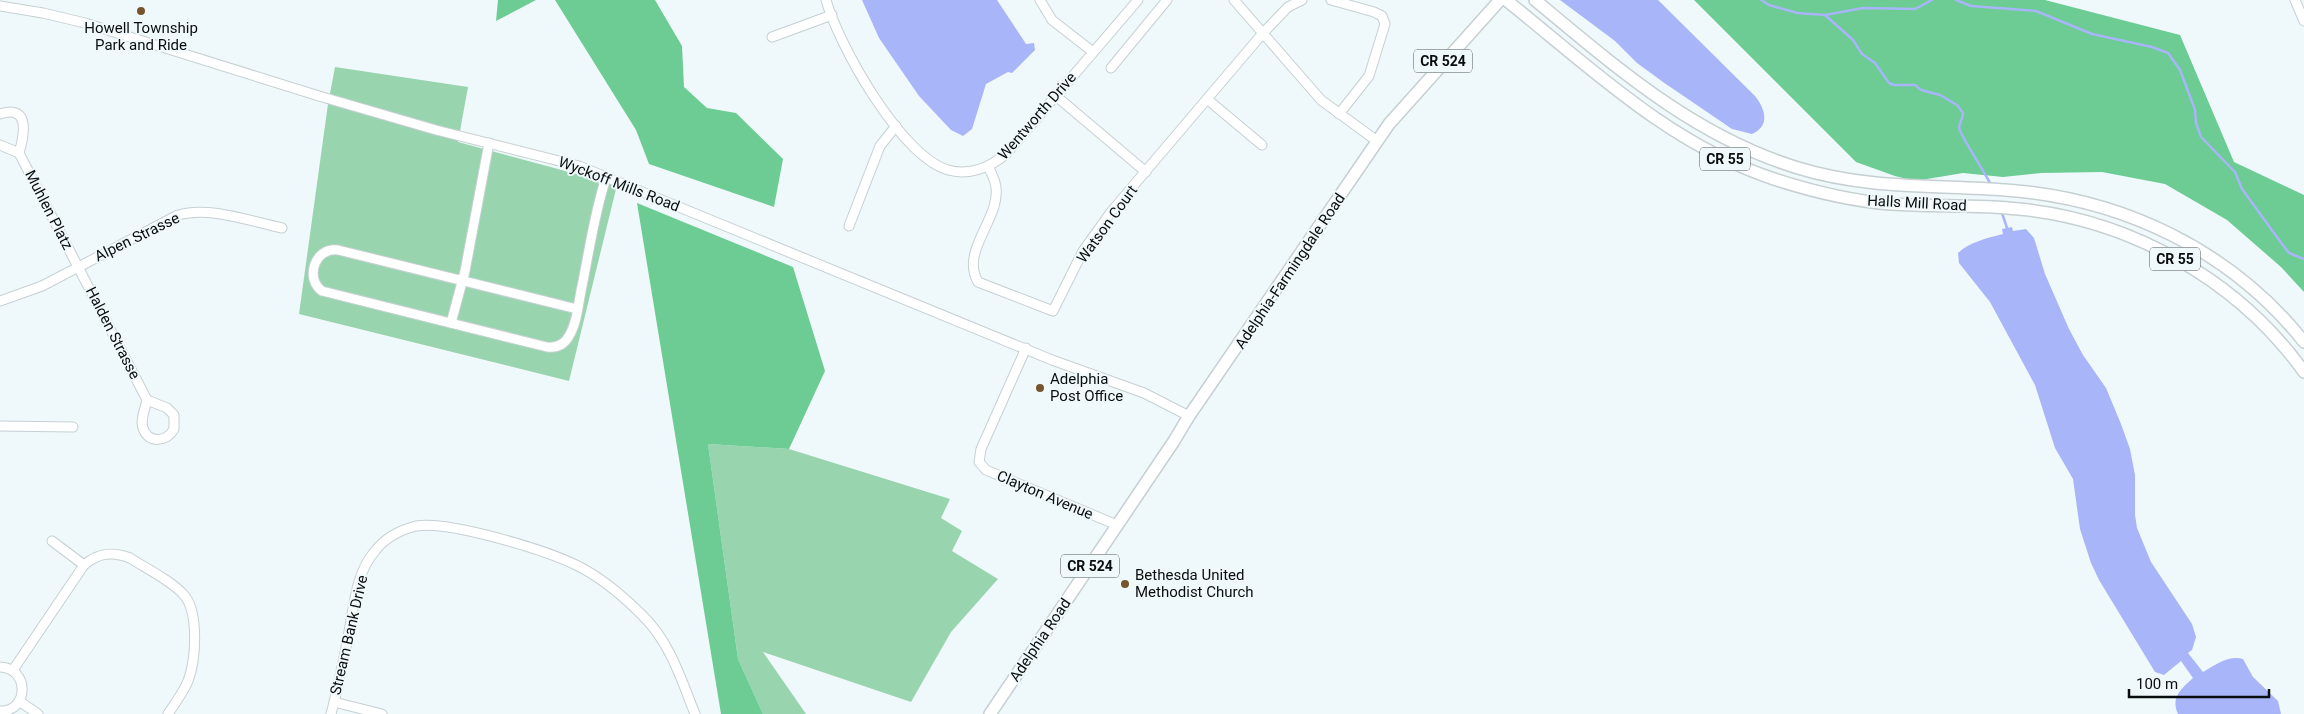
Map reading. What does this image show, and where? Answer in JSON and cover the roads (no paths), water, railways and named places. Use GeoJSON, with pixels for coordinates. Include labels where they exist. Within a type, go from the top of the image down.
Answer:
{"type":"FeatureCollection","features":[{"type":"Feature","properties":{"kind":"main road","name":"Adelphia-Farmingdale Road"},"geometry":{"type":"LineString","coordinates":[[1188,416],[1389,124],[1500,0]]}},
{"type":"Feature","properties":{"kind":"main road","name":"Halls Mill Road"},"geometry":{"type":"LineString","coordinates":[[1506,0],[1664,125],[1709,152],[1746,168],[1811,189],[1878,203],[2012,208],[2050,213],[2092,223],[2127,235],[2163,252],[2204,276],[2240,303],[2274,336],[2304,372]]}},
{"type":"Feature","properties":{"kind":"main road","name":"Halls Mill Road"},"geometry":{"type":"LineString","coordinates":[[1535,0],[1674,110],[1706,129],[1760,154],[1798,168],[1865,183],[2005,190],[2097,205],[2133,217],[2171,234],[2216,260],[2243,280],[2280,315],[2304,342]]}},
{"type":"Feature","properties":{"kind":"main road","name":"Adelphia Road"},"geometry":{"type":"LineString","coordinates":[[990,714],[1174,441],[1188,416]]}},
{"type":"Feature","properties":{"kind":"street","name":"Wentworth Drive"},"geometry":{"type":"LineString","coordinates":[[826,0],[848,52],[876,99],[914,149],[946,170],[968,172],[995,164],[1007,153],[1138,0]]}},
{"type":"Feature","properties":{"kind":"street"},"geometry":{"type":"LineString","coordinates":[[1040,0],[1052,20],[1093,52]]}},
{"type":"Feature","properties":{"kind":"street"},"geometry":{"type":"LineString","coordinates":[[1111,68],[1167,0]]}},
{"type":"Feature","properties":{"kind":"street"},"geometry":{"type":"LineString","coordinates":[[1234,0],[1321,100],[1377,141]]}},
{"type":"Feature","properties":{"kind":"street"},"geometry":{"type":"LineString","coordinates":[[1331,0],[1374,12],[1382,16],[1385,24],[1369,76],[1339,114]]}},
{"type":"Feature","properties":{"kind":"street"},"geometry":{"type":"LineString","coordinates":[[2295,0],[2304,20]]}},
{"type":"Feature","properties":{"kind":"street","name":"Watson Court"},"geometry":{"type":"LineString","coordinates":[[988,166],[997,189],[995,202],[974,255],[972,273],[978,282],[1053,311],[1083,251],[1111,212],[1263,32],[1288,7],[1297,1]]}},
{"type":"Feature","properties":{"kind":"street","name":"Wyckoff Mills Road"},"geometry":{"type":"LineString","coordinates":[[0,6],[43,13],[94,26],[319,96],[489,143],[561,160],[1026,348],[1144,393],[1188,416]]}},
{"type":"Feature","properties":{"kind":"street"},"geometry":{"type":"LineString","coordinates":[[772,37],[832,15]]}},
{"type":"Feature","properties":{"kind":"street"},"geometry":{"type":"LineString","coordinates":[[1056,96],[1146,172]]}},
{"type":"Feature","properties":{"kind":"street"},"geometry":{"type":"LineString","coordinates":[[1207,99],[1262,145]]}},
{"type":"Feature","properties":{"kind":"street"},"geometry":{"type":"LineString","coordinates":[[0,114],[13,113],[24,122],[25,133],[19,153],[0,145]]}},
{"type":"Feature","properties":{"kind":"street"},"geometry":{"type":"LineString","coordinates":[[849,226],[880,146],[896,126]]}},
{"type":"Feature","properties":{"kind":"street"},"geometry":{"type":"LineString","coordinates":[[451,323],[462,281],[489,143]]}},
{"type":"Feature","properties":{"kind":"street","name":"Muhlen Platz"},"geometry":{"type":"LineString","coordinates":[[19,153],[78,267]]}},
{"type":"Feature","properties":{"kind":"street"},"geometry":{"type":"LineString","coordinates":[[577,309],[338,250],[328,249],[322,252],[315,264],[314,283],[322,291],[551,348],[562,344],[570,335],[577,309],[600,195],[606,178]]}},
{"type":"Feature","properties":{"kind":"street","name":"Alpen Strasse"},"geometry":{"type":"LineString","coordinates":[[0,301],[42,286],[178,215],[190,212],[206,212],[282,228]]}},
{"type":"Feature","properties":{"kind":"street","name":"Halden Strasse"},"geometry":{"type":"LineString","coordinates":[[78,267],[147,400]]}},
{"type":"Feature","properties":{"kind":"street","name":"Clayton Avenue"},"geometry":{"type":"LineString","coordinates":[[1026,348],[981,450],[979,462],[986,470],[1117,525]]}},
{"type":"Feature","properties":{"kind":"street"},"geometry":{"type":"LineString","coordinates":[[147,400],[167,408],[174,415],[174,429],[167,438],[157,440],[151,438],[142,428],[147,400]]}},
{"type":"Feature","properties":{"kind":"street"},"geometry":{"type":"LineString","coordinates":[[0,426],[73,427]]}},
{"type":"Feature","properties":{"kind":"street","name":"Stream Bank Drive"},"geometry":{"type":"LineString","coordinates":[[331,714],[360,577],[374,552],[393,534],[416,526],[435,525],[546,552],[578,566],[612,587],[644,616],[668,647],[694,714]]}},
{"type":"Feature","properties":{"kind":"street"},"geometry":{"type":"LineString","coordinates":[[52,541],[84,565]]}},
{"type":"Feature","properties":{"kind":"street"},"geometry":{"type":"LineString","coordinates":[[13,670],[84,565],[92,558],[101,554],[120,554],[130,558],[186,597],[193,610],[192,664],[188,681],[168,714]]}},
{"type":"Feature","properties":{"kind":"street"},"geometry":{"type":"LineString","coordinates":[[0,667],[13,670],[23,683],[23,690],[19,701],[11,709],[0,711]]}},
{"type":"Feature","properties":{"kind":"street"},"geometry":{"type":"LineString","coordinates":[[19,701],[38,714]]}},
{"type":"Feature","properties":{"kind":"street"},"geometry":{"type":"LineString","coordinates":[[334,702],[382,714]]}},
{"type":"Feature","properties":{"kind":"water"},"geometry":{"type":"Polygon","coordinates":[[[862,0],[997,0],[1026,44],[1034,43],[1035,50],[1012,73],[1008,72],[986,84],[972,129],[963,136],[951,130],[919,96],[879,38],[862,0]]]}},
{"type":"Feature","properties":{"kind":"water"},"geometry":{"type":"Polygon","coordinates":[[[1560,0],[1658,0],[1755,96],[1764,112],[1762,127],[1752,134],[1732,129],[1637,63],[1615,41],[1560,0]]]}},
{"type":"Feature","properties":{"kind":"water"},"geometry":{"type":"Polygon","coordinates":[[[2012,227],[2013,231],[2026,229],[2034,238],[2045,274],[2069,329],[2083,355],[2106,388],[2121,424],[2130,449],[2135,475],[2135,515],[2137,528],[2151,562],[2192,624],[2196,637],[2192,650],[2188,653],[2203,672],[2233,658],[2243,659],[2253,677],[2278,701],[2281,714],[2178,714],[2175,703],[2178,693],[2193,678],[2181,661],[2164,675],[2155,672],[2099,580],[2091,563],[2080,529],[2073,479],[2055,448],[2035,385],[1990,302],[1959,263],[1958,253],[1962,249],[1979,241],[2003,234],[2002,229],[2012,227]]]}},
{"type":"Feature","properties":{"kind":"waterway"},"geometry":{"type":"LineString","coordinates":[[1761,0],[1769,5],[1797,13],[1825,15],[1863,8],[1915,9],[1932,0]]}},
{"type":"Feature","properties":{"kind":"waterway"},"geometry":{"type":"LineString","coordinates":[[1956,0],[1971,6],[2036,11],[2092,34],[2152,47],[2168,53],[2180,70],[2195,110],[2196,123],[2201,137],[2235,172],[2242,189],[2289,253],[2304,259]]}},
{"type":"Feature","properties":{"kind":"waterway"},"geometry":{"type":"LineString","coordinates":[[1825,15],[1853,40],[1862,54],[1875,63],[1889,83],[1894,85],[1915,85],[1921,90],[1940,95],[1957,105],[1963,113],[1959,126],[1960,132],[1992,187]]}},
{"type":"Feature","properties":{"kind":"waterway"},"geometry":{"type":"LineString","coordinates":[[2001,210],[2007,228]]}},
{"type":"Feature","properties":{"kind":"place","name":"Howell Township Park and Ride"},"geometry":{"type":"Point","coordinates":[141,11]}},
{"type":"Feature","properties":{"kind":"place","name":"Adelphia Post Office"},"geometry":{"type":"Point","coordinates":[1040,388]}},
{"type":"Feature","properties":{"kind":"place","name":"Bethesda United Methodist Church"},"geometry":{"type":"Point","coordinates":[1125,584]}}]}
